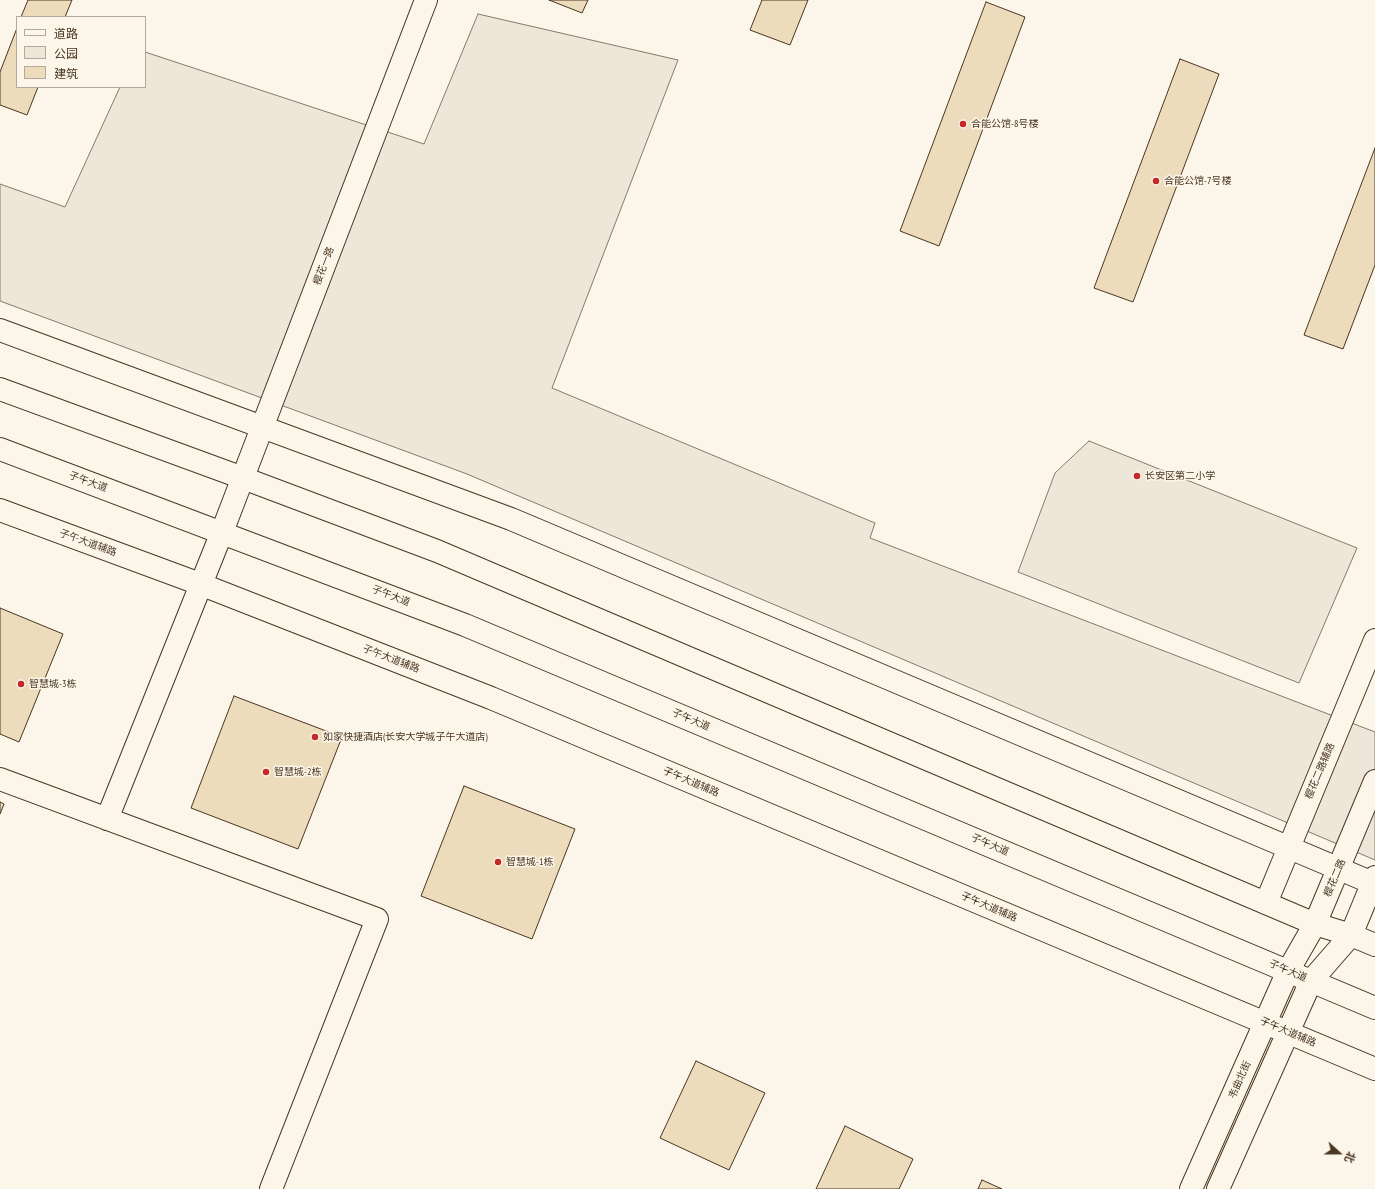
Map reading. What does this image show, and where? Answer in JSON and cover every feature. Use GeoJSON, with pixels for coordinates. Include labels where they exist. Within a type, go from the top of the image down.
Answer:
{"type":"FeatureCollection","features":[{"type":"Feature","properties":{"kind":"street","name":"樱花一路"},"geometry":{"type":"LineString","coordinates":[[107,820],[222,532],[426,0]]}},
{"type":"Feature","properties":{"kind":"street"},"geometry":{"type":"LineString","coordinates":[[0,330],[511,519],[1338,868],[1374,881],[1351,935],[1311,981],[1218,1189]]}},
{"type":"Feature","properties":{"kind":"street"},"geometry":{"type":"LineString","coordinates":[[0,389],[437,551],[1266,903],[1316,924],[1351,935],[1375,945]]}},
{"type":"Feature","properties":{"kind":"street","name":"子午大道"},"geometry":{"type":"LineString","coordinates":[[0,449],[473,628],[1375,1008]]}},
{"type":"Feature","properties":{"kind":"street","name":"子午大道辅路"},"geometry":{"type":"LineString","coordinates":[[0,510],[200,584],[491,698],[1375,1069]]}},
{"type":"Feature","properties":{"kind":"street","name":"樱花二路辅路"},"geometry":{"type":"LineString","coordinates":[[1266,903],[1375,640]]}},
{"type":"Feature","properties":{"kind":"street"},"geometry":{"type":"LineString","coordinates":[[0,778],[107,820],[377,919],[271,1189]]}},
{"type":"Feature","properties":{"kind":"street","name":"樱花二路"},"geometry":{"type":"LineString","coordinates":[[1288,971],[1316,924],[1375,781]]}},
{"type":"Feature","properties":{"kind":"street","name":"韦曲北街"},"geometry":{"type":"LineString","coordinates":[[1191,1189],[1288,971]]}},
{"type":"Feature","properties":{"kind":"green space"},"geometry":{"type":"Polygon","coordinates":[[[478,14],[678,60],[552,388],[875,523],[870,538],[1375,732],[1375,860],[467,474],[0,301],[0,184],[65,207],[120,88],[146,88],[146,52],[424,144],[478,14]]]}},
{"type":"Feature","properties":{"kind":"green space"},"geometry":{"type":"Polygon","coordinates":[[[1089,441],[1357,548],[1299,683],[1018,572],[1055,473],[1089,441]]]}},
{"type":"Feature","properties":{"kind":"building"},"geometry":{"type":"Polygon","coordinates":[[[28,0],[72,0],[65,16],[21,16],[28,0]]]}},
{"type":"Feature","properties":{"kind":"building"},"geometry":{"type":"Polygon","coordinates":[[[549,0],[588,0],[582,13],[549,0]]]}},
{"type":"Feature","properties":{"kind":"building"},"geometry":{"type":"Polygon","coordinates":[[[762,0],[808,0],[790,45],[750,30],[762,0]]]}},
{"type":"Feature","properties":{"kind":"building","name":"合能公馆-8号楼"},"geometry":{"type":"Polygon","coordinates":[[[986,2],[1025,17],[939,246],[900,231],[986,2]]]}},
{"type":"Feature","properties":{"kind":"building"},"geometry":{"type":"Polygon","coordinates":[[[16,31],[16,88],[38,88],[27,115],[0,105],[0,72],[16,31]]]}},
{"type":"Feature","properties":{"kind":"building","name":"合能公馆-7号楼"},"geometry":{"type":"Polygon","coordinates":[[[1180,59],[1219,74],[1133,302],[1094,288],[1180,59]]]}},
{"type":"Feature","properties":{"kind":"building"},"geometry":{"type":"Polygon","coordinates":[[[1375,148],[1375,265],[1343,349],[1304,335],[1375,148]]]}},
{"type":"Feature","properties":{"kind":"building","name":"智慧城-3栋"},"geometry":{"type":"Polygon","coordinates":[[[0,608],[63,634],[19,742],[0,734],[0,608]]]}},
{"type":"Feature","properties":{"kind":"building","name":"智慧城-2栋"},"geometry":{"type":"Polygon","coordinates":[[[234,696],[342,737],[298,849],[191,808],[234,696]]]}},
{"type":"Feature","properties":{"kind":"building","name":"智慧城-1栋"},"geometry":{"type":"Polygon","coordinates":[[[464,786],[575,829],[532,939],[421,896],[464,786]]]}},
{"type":"Feature","properties":{"kind":"building"},"geometry":{"type":"Polygon","coordinates":[[[0,802],[4,804],[0,814],[0,802]]]}},
{"type":"Feature","properties":{"kind":"building"},"geometry":{"type":"Polygon","coordinates":[[[696,1061],[765,1093],[729,1170],[660,1138],[696,1061]]]}},
{"type":"Feature","properties":{"kind":"building"},"geometry":{"type":"Polygon","coordinates":[[[845,1126],[913,1159],[899,1189],[816,1189],[845,1126]]]}},
{"type":"Feature","properties":{"kind":"building"},"geometry":{"type":"Polygon","coordinates":[[[982,1180],[1002,1189],[978,1189],[982,1180]]]}},
{"type":"Feature","properties":{"kind":"place","name":"合能公馆-8号楼"},"geometry":{"type":"Point","coordinates":[963,124]}},
{"type":"Feature","properties":{"kind":"place","name":"合能公馆-7号楼"},"geometry":{"type":"Point","coordinates":[1156,181]}},
{"type":"Feature","properties":{"kind":"place","name":"长安区第二小学"},"geometry":{"type":"Point","coordinates":[1137,476]}},
{"type":"Feature","properties":{"kind":"place","name":"智慧城-3栋"},"geometry":{"type":"Point","coordinates":[21,684]}},
{"type":"Feature","properties":{"kind":"place","name":"如家快捷酒店(长安大学城子午大道店)"},"geometry":{"type":"Point","coordinates":[315,737]}},
{"type":"Feature","properties":{"kind":"place","name":"智慧城-2栋"},"geometry":{"type":"Point","coordinates":[266,772]}},
{"type":"Feature","properties":{"kind":"place","name":"智慧城-1栋"},"geometry":{"type":"Point","coordinates":[498,862]}}]}
